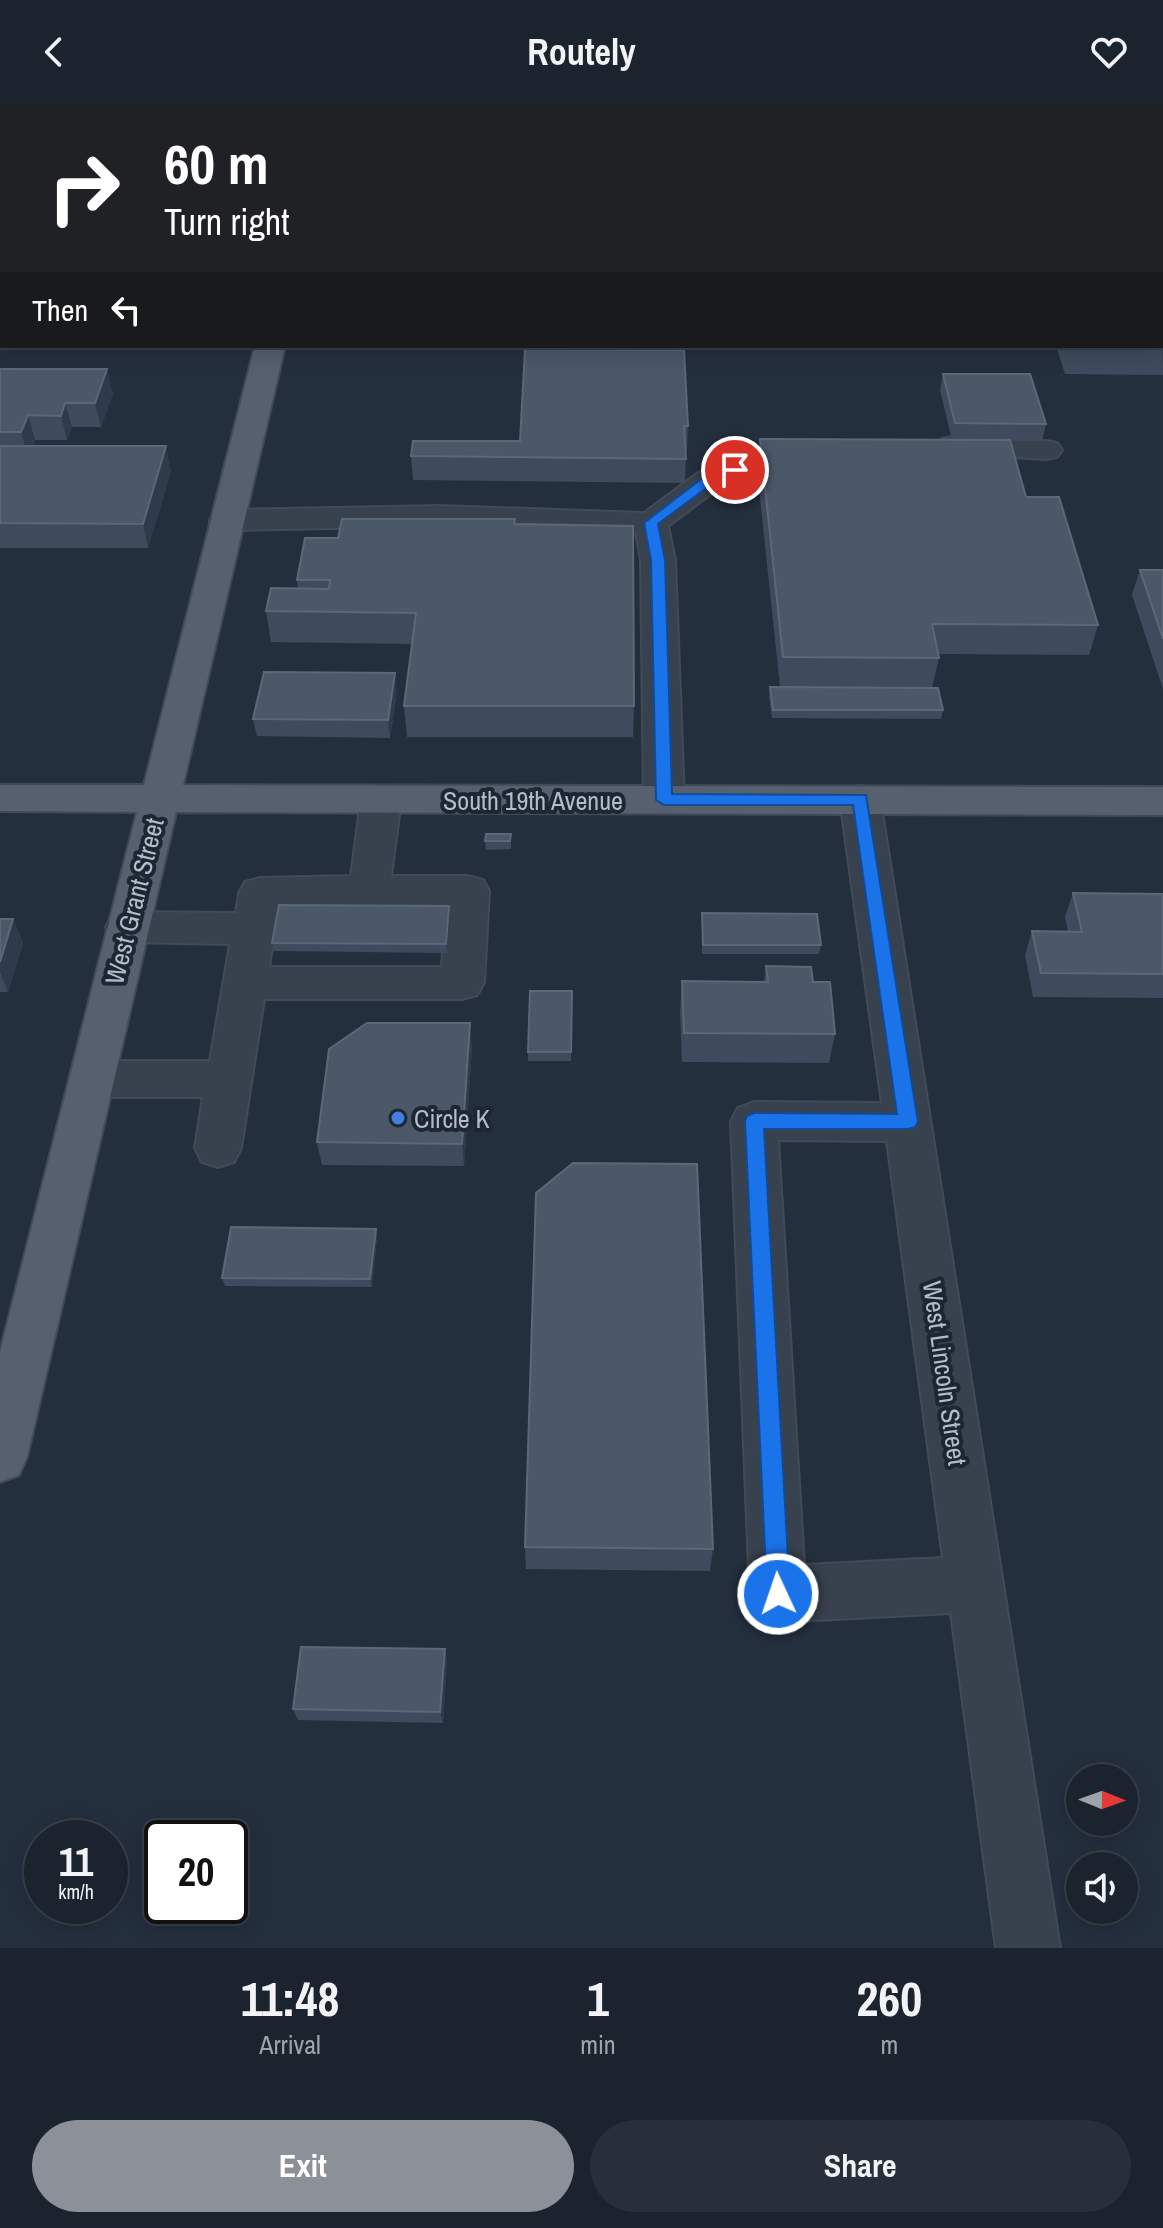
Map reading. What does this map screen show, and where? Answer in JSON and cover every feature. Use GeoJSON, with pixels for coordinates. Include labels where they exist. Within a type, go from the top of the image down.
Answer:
{"type":"FeatureCollection","features":[{"type":"Feature","properties":{"kind":"main road","name":"West Grant Street"},"geometry":{"type":"LineString","coordinates":[[0,1457],[270,348]]}},
{"type":"Feature","properties":{"kind":"main road","name":"South 19th Avenue"},"geometry":{"type":"LineString","coordinates":[[0,798],[1163,801]]}},
{"type":"Feature","properties":{"kind":"street"},"geometry":{"type":"LineString","coordinates":[[920,444],[1046,450]]}},
{"type":"Feature","properties":{"kind":"street"},"geometry":{"type":"LineString","coordinates":[[227,520],[564,519],[651,523],[709,480],[761,459],[847,450]]}},
{"type":"Feature","properties":{"kind":"street"},"geometry":{"type":"LineString","coordinates":[[651,523],[658,560],[664,800]]}},
{"type":"Feature","properties":{"kind":"street","name":"West Lincoln Street"},"geometry":{"type":"LineString","coordinates":[[860,799],[1028,1948]]}},
{"type":"Feature","properties":{"kind":"street"},"geometry":{"type":"LineString","coordinates":[[365,931],[381,800]]}},
{"type":"Feature","properties":{"kind":"street"},"geometry":{"type":"LineString","coordinates":[[218,1148],[260,893],[365,931]]}},
{"type":"Feature","properties":{"kind":"street"},"geometry":{"type":"LineString","coordinates":[[127,927],[254,929]]}},
{"type":"Feature","properties":{"kind":"street"},"geometry":{"type":"LineString","coordinates":[[245,983],[365,931]]}},
{"type":"Feature","properties":{"kind":"street"},"geometry":{"type":"LineString","coordinates":[[92,1079],[229,1079]]}},
{"type":"Feature","properties":{"kind":"street"},"geometry":{"type":"LineString","coordinates":[[908,1122],[754,1121],[778,1594],[976,1584]]}},
{"type":"Feature","properties":{"kind":"building"},"geometry":{"type":"Polygon","coordinates":[[[525,349],[684,350],[688,426],[684,426],[686,459],[411,456],[413,441],[520,441],[525,349]]]}},
{"type":"Feature","properties":{"kind":"building"},"geometry":{"type":"Polygon","coordinates":[[[0,369],[107,369],[95,403],[65,403],[61,416],[28,415],[21,432],[0,432],[0,369]]]}},
{"type":"Feature","properties":{"kind":"building"},"geometry":{"type":"Polygon","coordinates":[[[943,374],[1030,374],[1046,424],[955,423],[943,374]]]}},
{"type":"Feature","properties":{"kind":"building"},"geometry":{"type":"Polygon","coordinates":[[[760,439],[1010,440],[1026,497],[1059,497],[1098,625],[932,624],[939,658],[783,657],[760,439]]]}},
{"type":"Feature","properties":{"kind":"building"},"geometry":{"type":"Polygon","coordinates":[[[0,446],[166,446],[143,524],[0,523],[0,446]]]}},
{"type":"Feature","properties":{"kind":"building"},"geometry":{"type":"Polygon","coordinates":[[[342,519],[515,519],[514,524],[633,526],[634,706],[404,706],[416,613],[266,611],[271,588],[329,589],[330,580],[297,580],[305,538],[338,538],[342,519]]]}},
{"type":"Feature","properties":{"kind":"building"},"geometry":{"type":"Polygon","coordinates":[[[1140,570],[1163,570],[1163,639],[1140,570]]]}},
{"type":"Feature","properties":{"kind":"building"},"geometry":{"type":"Polygon","coordinates":[[[264,672],[395,673],[388,720],[253,719],[264,672]]]}},
{"type":"Feature","properties":{"kind":"building"},"geometry":{"type":"Polygon","coordinates":[[[770,687],[938,688],[943,710],[773,710],[770,687]]]}},
{"type":"Feature","properties":{"kind":"building"},"geometry":{"type":"Polygon","coordinates":[[[486,834],[511,834],[510,841],[485,841],[486,834]]]}},
{"type":"Feature","properties":{"kind":"building"},"geometry":{"type":"Polygon","coordinates":[[[1073,893],[1163,894],[1163,974],[1041,973],[1032,931],[1082,932],[1073,893]]]}},
{"type":"Feature","properties":{"kind":"building"},"geometry":{"type":"Polygon","coordinates":[[[279,905],[449,906],[446,944],[272,943],[279,905]]]}},
{"type":"Feature","properties":{"kind":"building"},"geometry":{"type":"Polygon","coordinates":[[[702,913],[817,914],[821,945],[703,945],[702,913]]]}},
{"type":"Feature","properties":{"kind":"building"},"geometry":{"type":"Polygon","coordinates":[[[0,919],[13,919],[0,962],[0,919]]]}},
{"type":"Feature","properties":{"kind":"building"},"geometry":{"type":"Polygon","coordinates":[[[766,966],[811,967],[813,982],[830,982],[835,1034],[684,1033],[682,981],[768,982],[766,966]]]}},
{"type":"Feature","properties":{"kind":"building"},"geometry":{"type":"Polygon","coordinates":[[[530,991],[572,991],[571,1052],[528,1052],[530,991]]]}},
{"type":"Feature","properties":{"kind":"building","name":"Circle K"},"geometry":{"type":"Polygon","coordinates":[[[367,1023],[470,1023],[462,1144],[317,1142],[329,1049],[367,1023]]]}},
{"type":"Feature","properties":{"kind":"building"},"geometry":{"type":"Polygon","coordinates":[[[573,1163],[697,1164],[713,1549],[525,1547],[536,1193],[573,1163]]]}},
{"type":"Feature","properties":{"kind":"building"},"geometry":{"type":"Polygon","coordinates":[[[231,1227],[376,1229],[370,1279],[222,1278],[231,1227]]]}},
{"type":"Feature","properties":{"kind":"building"},"geometry":{"type":"Polygon","coordinates":[[[301,1647],[445,1649],[440,1712],[293,1709],[301,1647]]]}},
{"type":"Feature","properties":{"kind":"place","name":"Circle K"},"geometry":{"type":"Point","coordinates":[398,1118]}},
{"type":"Feature","properties":{"kind":"route"},"geometry":{"type":"LineString","coordinates":[[735,470],[709,480],[651,523],[658,560],[664,800],[860,799],[908,1122],[754,1121],[778,1594]]}}]}
